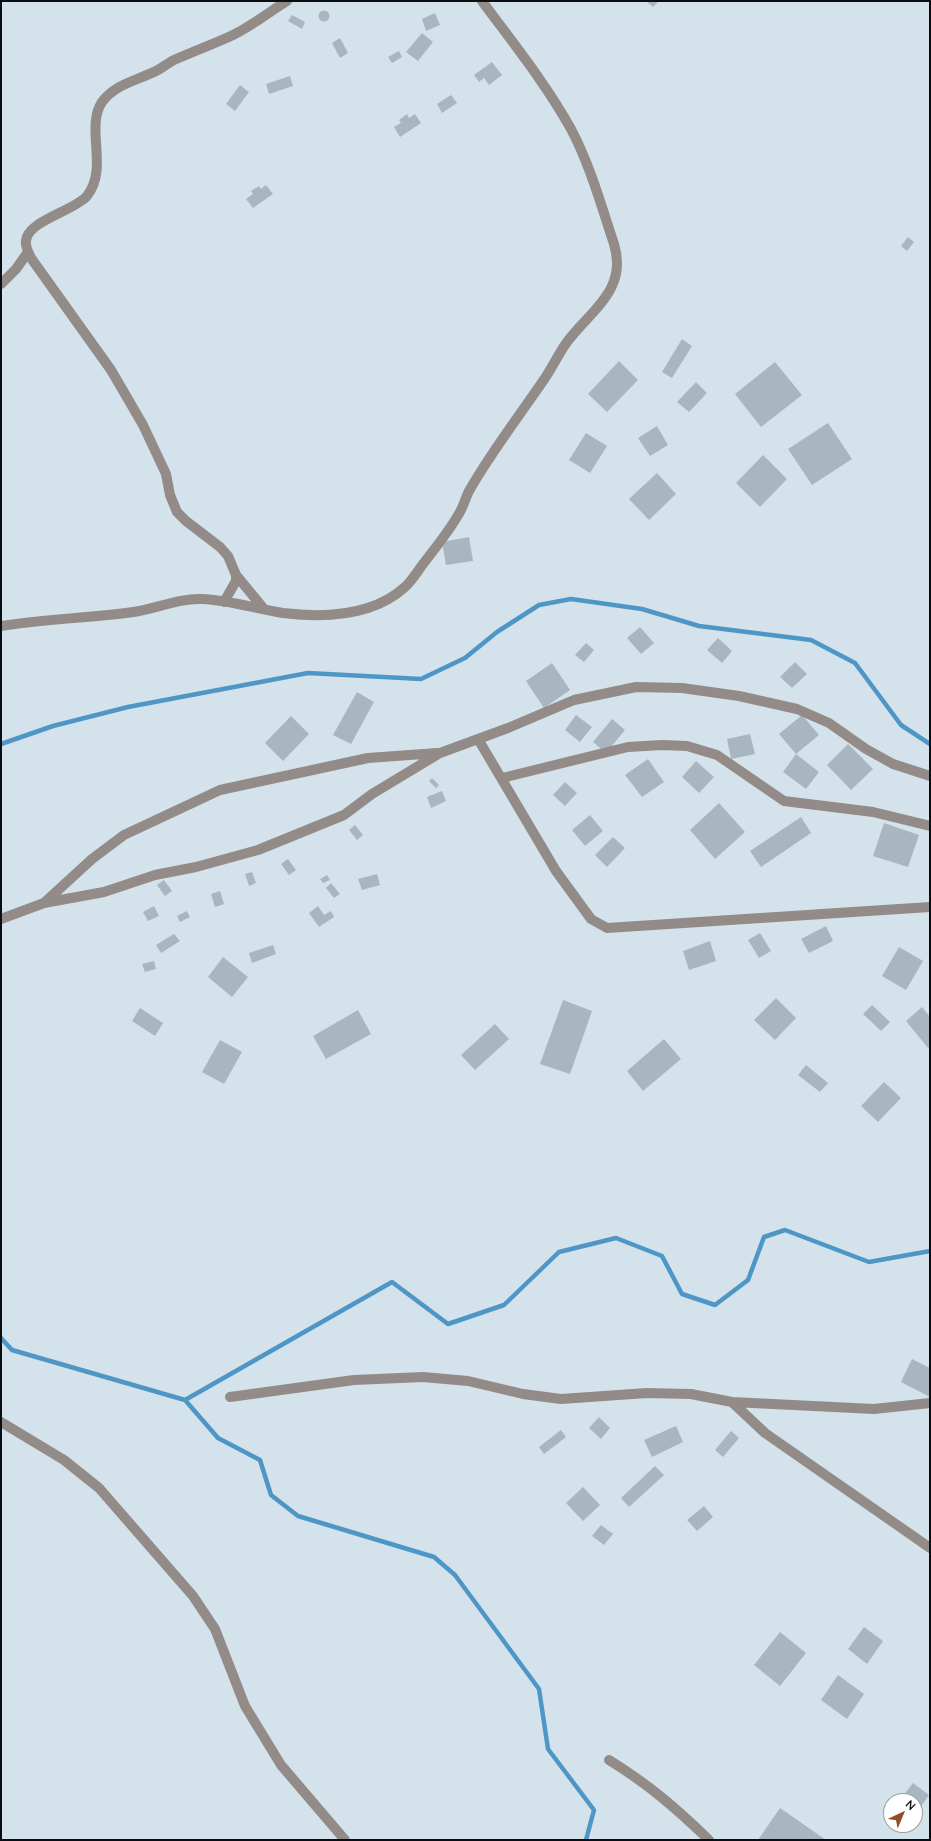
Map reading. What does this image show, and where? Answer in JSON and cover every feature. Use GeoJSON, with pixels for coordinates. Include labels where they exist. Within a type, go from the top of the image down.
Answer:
{"type":"FeatureCollection","features":[{"type":"Feature","properties":{"kind":"street"},"geometry":{"type":"LineString","coordinates":[[264,609],[236,575],[228,556],[220,547],[186,521],[177,512],[170,495],[166,474],[142,425],[111,370],[28,252],[26,240],[34,226],[78,204],[93,188],[98,145],[95,121],[102,102],[109,94],[139,76],[155,71],[173,61],[233,35],[287,1]]}},
{"type":"Feature","properties":{"kind":"street"},"geometry":{"type":"LineString","coordinates":[[1,626],[132,612],[154,608],[180,600],[202,599],[244,603],[264,609],[311,616],[340,614],[366,608],[389,599],[406,586],[439,543],[461,510],[468,493],[486,464],[548,374],[566,343],[609,295],[613,284],[618,256],[584,155],[556,104],[482,1]]}},
{"type":"Feature","properties":{"kind":"street"},"geometry":{"type":"LineString","coordinates":[[1,284],[16,269],[28,252]]}},
{"type":"Feature","properties":{"kind":"street"},"geometry":{"type":"LineString","coordinates":[[224,602],[236,581],[236,575]]}},
{"type":"Feature","properties":{"kind":"street"},"geometry":{"type":"LineString","coordinates":[[1,919],[44,903],[104,892],[155,875],[196,867],[273,844],[344,815],[372,794],[440,753],[574,700],[636,687],[682,688],[739,696],[797,709],[829,723],[866,749],[893,764],[930,776]]}},
{"type":"Feature","properties":{"kind":"street"},"geometry":{"type":"LineString","coordinates":[[478,739],[560,877],[591,919],[607,928],[930,907]]}},
{"type":"Feature","properties":{"kind":"street"},"geometry":{"type":"LineString","coordinates":[[502,778],[628,747],[662,745],[687,746],[717,755],[784,801],[873,812],[930,826]]}},
{"type":"Feature","properties":{"kind":"street"},"geometry":{"type":"LineString","coordinates":[[44,903],[92,859],[124,835],[220,790],[368,758],[440,753]]}},
{"type":"Feature","properties":{"kind":"street"},"geometry":{"type":"LineString","coordinates":[[230,1397],[354,1380],[423,1377],[468,1381],[523,1394],[561,1399],[655,1393],[692,1394],[732,1402],[874,1409],[930,1403]]}},
{"type":"Feature","properties":{"kind":"street"},"geometry":{"type":"LineString","coordinates":[[732,1402],[766,1433],[930,1548]]}},
{"type":"Feature","properties":{"kind":"street"},"geometry":{"type":"LineString","coordinates":[[1,1422],[64,1460],[99,1488],[193,1596],[215,1629],[246,1706],[281,1766],[345,1840]]}},
{"type":"Feature","properties":{"kind":"street"},"geometry":{"type":"LineString","coordinates":[[609,1760],[642,1781],[677,1809],[709,1840]]}},
{"type":"Feature","properties":{"kind":"building"},"geometry":{"type":"Polygon","coordinates":[[[646,1],[659,1],[653,7],[646,1]]]}},
{"type":"Feature","properties":{"kind":"building"},"geometry":{"type":"Polygon","coordinates":[[[322,11],[326,11],[328,12],[328,20],[322,21],[319,18],[319,14],[322,11]]]}},
{"type":"Feature","properties":{"kind":"building"},"geometry":{"type":"Polygon","coordinates":[[[435,13],[440,25],[426,31],[422,19],[435,13]]]}},
{"type":"Feature","properties":{"kind":"building"},"geometry":{"type":"Polygon","coordinates":[[[292,15],[305,22],[302,29],[288,21],[292,15]]]}},
{"type":"Feature","properties":{"kind":"building"},"geometry":{"type":"Polygon","coordinates":[[[422,33],[433,42],[418,61],[406,52],[422,33]]]}},
{"type":"Feature","properties":{"kind":"building"},"geometry":{"type":"Polygon","coordinates":[[[340,38],[348,53],[340,58],[332,43],[340,38]]]}},
{"type":"Feature","properties":{"kind":"building"},"geometry":{"type":"Polygon","coordinates":[[[399,51],[402,57],[392,63],[388,57],[399,51]]]}},
{"type":"Feature","properties":{"kind":"building"},"geometry":{"type":"Polygon","coordinates":[[[492,62],[502,75],[489,85],[484,78],[479,82],[474,75],[492,62]]]}},
{"type":"Feature","properties":{"kind":"building"},"geometry":{"type":"Polygon","coordinates":[[[290,76],[293,86],[269,94],[266,84],[290,76]]]}},
{"type":"Feature","properties":{"kind":"building"},"geometry":{"type":"Polygon","coordinates":[[[240,85],[249,92],[235,111],[226,104],[240,85]]]}},
{"type":"Feature","properties":{"kind":"building"},"geometry":{"type":"Polygon","coordinates":[[[451,95],[457,103],[442,113],[437,104],[451,95]]]}},
{"type":"Feature","properties":{"kind":"building"},"geometry":{"type":"Polygon","coordinates":[[[407,114],[409,118],[415,114],[421,123],[400,137],[394,127],[401,123],[399,120],[407,114]]]}},
{"type":"Feature","properties":{"kind":"building"},"geometry":{"type":"Polygon","coordinates":[[[266,185],[273,194],[253,208],[246,199],[253,194],[251,191],[259,186],[261,189],[266,185]]]}},
{"type":"Feature","properties":{"kind":"building"},"geometry":{"type":"Polygon","coordinates":[[[908,237],[914,242],[907,251],[901,246],[908,237]]]}},
{"type":"Feature","properties":{"kind":"building"},"geometry":{"type":"Polygon","coordinates":[[[682,339],[692,346],[672,378],[662,372],[682,339]]]}},
{"type":"Feature","properties":{"kind":"building"},"geometry":{"type":"Polygon","coordinates":[[[619,361],[638,380],[607,412],[588,394],[619,361]]]}},
{"type":"Feature","properties":{"kind":"building"},"geometry":{"type":"Polygon","coordinates":[[[775,362],[802,395],[761,427],[735,394],[775,362]]]}},
{"type":"Feature","properties":{"kind":"building"},"geometry":{"type":"Polygon","coordinates":[[[696,382],[707,393],[689,412],[677,402],[696,382]]]}},
{"type":"Feature","properties":{"kind":"building"},"geometry":{"type":"Polygon","coordinates":[[[828,423],[852,459],[812,485],[788,449],[828,423]]]}},
{"type":"Feature","properties":{"kind":"building"},"geometry":{"type":"Polygon","coordinates":[[[657,426],[668,445],[650,456],[638,438],[657,426]]]}},
{"type":"Feature","properties":{"kind":"building"},"geometry":{"type":"Polygon","coordinates":[[[586,433],[607,446],[590,473],[569,460],[586,433]]]}},
{"type":"Feature","properties":{"kind":"building"},"geometry":{"type":"Polygon","coordinates":[[[763,455],[787,479],[760,507],[736,483],[763,455]]]}},
{"type":"Feature","properties":{"kind":"building"},"geometry":{"type":"Polygon","coordinates":[[[657,473],[676,494],[649,520],[629,499],[657,473]]]}},
{"type":"Feature","properties":{"kind":"building"},"geometry":{"type":"Polygon","coordinates":[[[469,537],[473,561],[446,565],[442,542],[469,537]]]}},
{"type":"Feature","properties":{"kind":"building"},"geometry":{"type":"Polygon","coordinates":[[[640,627],[654,643],[641,654],[627,638],[640,627]]]}},
{"type":"Feature","properties":{"kind":"building"},"geometry":{"type":"Polygon","coordinates":[[[718,638],[732,651],[722,663],[707,650],[718,638]]]}},
{"type":"Feature","properties":{"kind":"building"},"geometry":{"type":"Polygon","coordinates":[[[586,643],[594,650],[584,662],[575,655],[586,643]]]}},
{"type":"Feature","properties":{"kind":"building"},"geometry":{"type":"Polygon","coordinates":[[[795,662],[807,674],[792,688],[780,677],[795,662]]]}},
{"type":"Feature","properties":{"kind":"building"},"geometry":{"type":"Polygon","coordinates":[[[552,663],[570,690],[544,708],[526,681],[552,663]]]}},
{"type":"Feature","properties":{"kind":"building"},"geometry":{"type":"Polygon","coordinates":[[[357,692],[374,702],[351,744],[333,735],[357,692]]]}},
{"type":"Feature","properties":{"kind":"building"},"geometry":{"type":"Polygon","coordinates":[[[576,715],[592,727],[580,742],[565,730],[576,715]]]}},
{"type":"Feature","properties":{"kind":"building"},"geometry":{"type":"Polygon","coordinates":[[[802,715],[819,735],[796,754],[779,734],[802,715]]]}},
{"type":"Feature","properties":{"kind":"building"},"geometry":{"type":"Polygon","coordinates":[[[291,716],[309,734],[283,761],[265,743],[291,716]]]}},
{"type":"Feature","properties":{"kind":"building"},"geometry":{"type":"Polygon","coordinates":[[[612,719],[625,730],[606,753],[593,742],[612,719]]]}},
{"type":"Feature","properties":{"kind":"building"},"geometry":{"type":"Polygon","coordinates":[[[750,734],[755,754],[731,759],[727,739],[750,734]]]}},
{"type":"Feature","properties":{"kind":"building"},"geometry":{"type":"Polygon","coordinates":[[[848,744],[873,769],[851,790],[827,765],[848,744]]]}},
{"type":"Feature","properties":{"kind":"building"},"geometry":{"type":"Polygon","coordinates":[[[796,754],[819,772],[806,789],[783,772],[796,754]]]}},
{"type":"Feature","properties":{"kind":"building"},"geometry":{"type":"Polygon","coordinates":[[[648,759],[664,782],[642,797],[625,775],[648,759]]]}},
{"type":"Feature","properties":{"kind":"building"},"geometry":{"type":"Polygon","coordinates":[[[696,761],[714,777],[699,793],[682,777],[696,761]]]}},
{"type":"Feature","properties":{"kind":"building"},"geometry":{"type":"Polygon","coordinates":[[[432,778],[439,785],[436,788],[429,781],[432,778]]]}},
{"type":"Feature","properties":{"kind":"building"},"geometry":{"type":"Polygon","coordinates":[[[565,782],[577,793],[565,806],[553,795],[565,782]]]}},
{"type":"Feature","properties":{"kind":"building"},"geometry":{"type":"Polygon","coordinates":[[[442,791],[446,801],[431,808],[427,797],[442,791]]]}},
{"type":"Feature","properties":{"kind":"building"},"geometry":{"type":"Polygon","coordinates":[[[719,803],[745,832],[715,859],[690,830],[719,803]]]}},
{"type":"Feature","properties":{"kind":"building"},"geometry":{"type":"Polygon","coordinates":[[[590,815],[603,831],[585,846],[572,830],[590,815]]]}},
{"type":"Feature","properties":{"kind":"building"},"geometry":{"type":"Polygon","coordinates":[[[801,817],[811,833],[761,867],[750,851],[801,817]]]}},
{"type":"Feature","properties":{"kind":"building"},"geometry":{"type":"Polygon","coordinates":[[[884,823],[919,835],[908,867],[873,856],[884,823]]]}},
{"type":"Feature","properties":{"kind":"building"},"geometry":{"type":"Polygon","coordinates":[[[355,825],[363,835],[357,840],[349,830],[355,825]]]}},
{"type":"Feature","properties":{"kind":"building"},"geometry":{"type":"Polygon","coordinates":[[[613,837],[625,848],[607,867],[595,855],[613,837]]]}},
{"type":"Feature","properties":{"kind":"building"},"geometry":{"type":"Polygon","coordinates":[[[288,859],[296,870],[289,875],[281,864],[288,859]]]}},
{"type":"Feature","properties":{"kind":"building"},"geometry":{"type":"Polygon","coordinates":[[[252,872],[256,883],[249,886],[245,874],[252,872]]]}},
{"type":"Feature","properties":{"kind":"building"},"geometry":{"type":"Polygon","coordinates":[[[377,874],[380,885],[362,890],[358,879],[377,874]]]}},
{"type":"Feature","properties":{"kind":"building"},"geometry":{"type":"Polygon","coordinates":[[[327,875],[330,880],[323,883],[320,879],[327,875]]]}},
{"type":"Feature","properties":{"kind":"building"},"geometry":{"type":"Polygon","coordinates":[[[164,880],[172,891],[165,896],[157,885],[164,880]]]}},
{"type":"Feature","properties":{"kind":"building"},"geometry":{"type":"Polygon","coordinates":[[[331,883],[340,894],[334,898],[326,888],[331,883]]]}},
{"type":"Feature","properties":{"kind":"building"},"geometry":{"type":"Polygon","coordinates":[[[220,891],[224,904],[215,907],[211,894],[220,891]]]}},
{"type":"Feature","properties":{"kind":"building"},"geometry":{"type":"Polygon","coordinates":[[[154,906],[159,916],[148,921],[143,912],[154,906]]]}},
{"type":"Feature","properties":{"kind":"building"},"geometry":{"type":"Polygon","coordinates":[[[318,906],[324,915],[331,911],[334,917],[319,927],[309,913],[318,906]]]}},
{"type":"Feature","properties":{"kind":"building"},"geometry":{"type":"Polygon","coordinates":[[[187,911],[190,917],[180,922],[177,916],[187,911]]]}},
{"type":"Feature","properties":{"kind":"building"},"geometry":{"type":"Polygon","coordinates":[[[826,926],[833,941],[809,953],[801,939],[826,926]]]}},
{"type":"Feature","properties":{"kind":"building"},"geometry":{"type":"Polygon","coordinates":[[[760,933],[771,951],[759,958],[748,940],[760,933]]]}},
{"type":"Feature","properties":{"kind":"building"},"geometry":{"type":"Polygon","coordinates":[[[174,934],[180,941],[161,953],[156,945],[174,934]]]}},
{"type":"Feature","properties":{"kind":"building"},"geometry":{"type":"Polygon","coordinates":[[[710,941],[716,961],[689,970],[683,951],[710,941]]]}},
{"type":"Feature","properties":{"kind":"building"},"geometry":{"type":"Polygon","coordinates":[[[273,945],[276,954],[252,963],[249,953],[273,945]]]}},
{"type":"Feature","properties":{"kind":"building"},"geometry":{"type":"Polygon","coordinates":[[[899,947],[923,961],[906,990],[882,976],[899,947]]]}},
{"type":"Feature","properties":{"kind":"building"},"geometry":{"type":"Polygon","coordinates":[[[223,957],[248,977],[232,997],[208,977],[223,957]]]}},
{"type":"Feature","properties":{"kind":"building"},"geometry":{"type":"Polygon","coordinates":[[[154,961],[156,969],[145,972],[142,964],[154,961]]]}},
{"type":"Feature","properties":{"kind":"building"},"geometry":{"type":"Polygon","coordinates":[[[776,998],[796,1018],[775,1040],[754,1020],[776,998]]]}},
{"type":"Feature","properties":{"kind":"building"},"geometry":{"type":"Polygon","coordinates":[[[563,1000],[592,1011],[570,1074],[540,1064],[563,1000]]]}},
{"type":"Feature","properties":{"kind":"building"},"geometry":{"type":"Polygon","coordinates":[[[872,1005],[890,1022],[881,1031],[863,1014],[872,1005]]]}},
{"type":"Feature","properties":{"kind":"building"},"geometry":{"type":"Polygon","coordinates":[[[922,1007],[930,1017],[930,1046],[928,1048],[906,1021],[922,1007]]]}},
{"type":"Feature","properties":{"kind":"building"},"geometry":{"type":"Polygon","coordinates":[[[140,1008],[163,1023],[155,1036],[132,1021],[140,1008]]]}},
{"type":"Feature","properties":{"kind":"building"},"geometry":{"type":"Polygon","coordinates":[[[358,1010],[371,1034],[326,1059],[313,1036],[358,1010]]]}},
{"type":"Feature","properties":{"kind":"building"},"geometry":{"type":"Polygon","coordinates":[[[495,1024],[509,1039],[475,1070],[461,1055],[495,1024]]]}},
{"type":"Feature","properties":{"kind":"building"},"geometry":{"type":"Polygon","coordinates":[[[664,1039],[681,1059],[643,1091],[627,1071],[664,1039]]]}},
{"type":"Feature","properties":{"kind":"building"},"geometry":{"type":"Polygon","coordinates":[[[220,1040],[242,1052],[224,1084],[202,1072],[220,1040]]]}},
{"type":"Feature","properties":{"kind":"building"},"geometry":{"type":"Polygon","coordinates":[[[806,1065],[828,1083],[820,1092],[798,1075],[806,1065]]]}},
{"type":"Feature","properties":{"kind":"building"},"geometry":{"type":"Polygon","coordinates":[[[884,1082],[901,1098],[878,1122],[861,1106],[884,1082]]]}},
{"type":"Feature","properties":{"kind":"building"},"geometry":{"type":"Polygon","coordinates":[[[912,1359],[930,1368],[930,1397],[901,1382],[912,1359]]]}},
{"type":"Feature","properties":{"kind":"building"},"geometry":{"type":"Polygon","coordinates":[[[599,1417],[610,1428],[601,1439],[589,1428],[599,1417]]]}},
{"type":"Feature","properties":{"kind":"building"},"geometry":{"type":"Polygon","coordinates":[[[676,1426],[683,1442],[652,1457],[644,1440],[676,1426]]]}},
{"type":"Feature","properties":{"kind":"building"},"geometry":{"type":"Polygon","coordinates":[[[561,1430],[566,1437],[544,1454],[539,1447],[561,1430]]]}},
{"type":"Feature","properties":{"kind":"building"},"geometry":{"type":"Polygon","coordinates":[[[731,1431],[739,1438],[723,1457],[715,1450],[731,1431]]]}},
{"type":"Feature","properties":{"kind":"building"},"geometry":{"type":"Polygon","coordinates":[[[655,1466],[664,1475],[629,1507],[621,1498],[655,1466]]]}},
{"type":"Feature","properties":{"kind":"building"},"geometry":{"type":"Polygon","coordinates":[[[583,1487],[600,1505],[583,1521],[566,1503],[583,1487]]]}},
{"type":"Feature","properties":{"kind":"building"},"geometry":{"type":"Polygon","coordinates":[[[704,1506],[713,1517],[697,1531],[687,1520],[704,1506]]]}},
{"type":"Feature","properties":{"kind":"building"},"geometry":{"type":"Polygon","coordinates":[[[601,1525],[613,1534],[604,1545],[592,1536],[601,1525]]]}},
{"type":"Feature","properties":{"kind":"building"},"geometry":{"type":"Polygon","coordinates":[[[864,1627],[883,1641],[867,1664],[848,1649],[864,1627]]]}},
{"type":"Feature","properties":{"kind":"building"},"geometry":{"type":"Polygon","coordinates":[[[780,1632],[806,1653],[780,1686],[754,1665],[780,1632]]]}},
{"type":"Feature","properties":{"kind":"building"},"geometry":{"type":"Polygon","coordinates":[[[838,1675],[864,1694],[847,1719],[821,1700],[838,1675]]]}},
{"type":"Feature","properties":{"kind":"building"},"geometry":{"type":"Polygon","coordinates":[[[913,1783],[929,1795],[923,1804],[923,1793],[905,1793],[913,1783]]]}},
{"type":"Feature","properties":{"kind":"building"},"geometry":{"type":"Polygon","coordinates":[[[780,1808],[826,1840],[758,1840],[780,1808]]]}},
{"type":"Feature","properties":{"kind":"waterway"},"geometry":{"type":"LineString","coordinates":[[1,744],[53,726],[128,707],[308,673],[421,679],[465,658],[497,632],[539,605],[571,599],[642,609],[699,626],[811,640],[855,663],[901,725],[930,744]]}},
{"type":"Feature","properties":{"kind":"waterway"},"geometry":{"type":"LineString","coordinates":[[1,1338],[12,1350],[185,1400],[392,1282],[448,1324],[504,1305],[559,1252],[616,1238],[662,1256],[682,1294],[715,1305],[748,1280],[764,1237],[785,1230],[869,1262],[930,1251]]}},
{"type":"Feature","properties":{"kind":"waterway"},"geometry":{"type":"LineString","coordinates":[[185,1400],[218,1438],[260,1460],[271,1495],[298,1516],[434,1557],[455,1575],[539,1689],[548,1749],[594,1810],[586,1840]]}}]}
